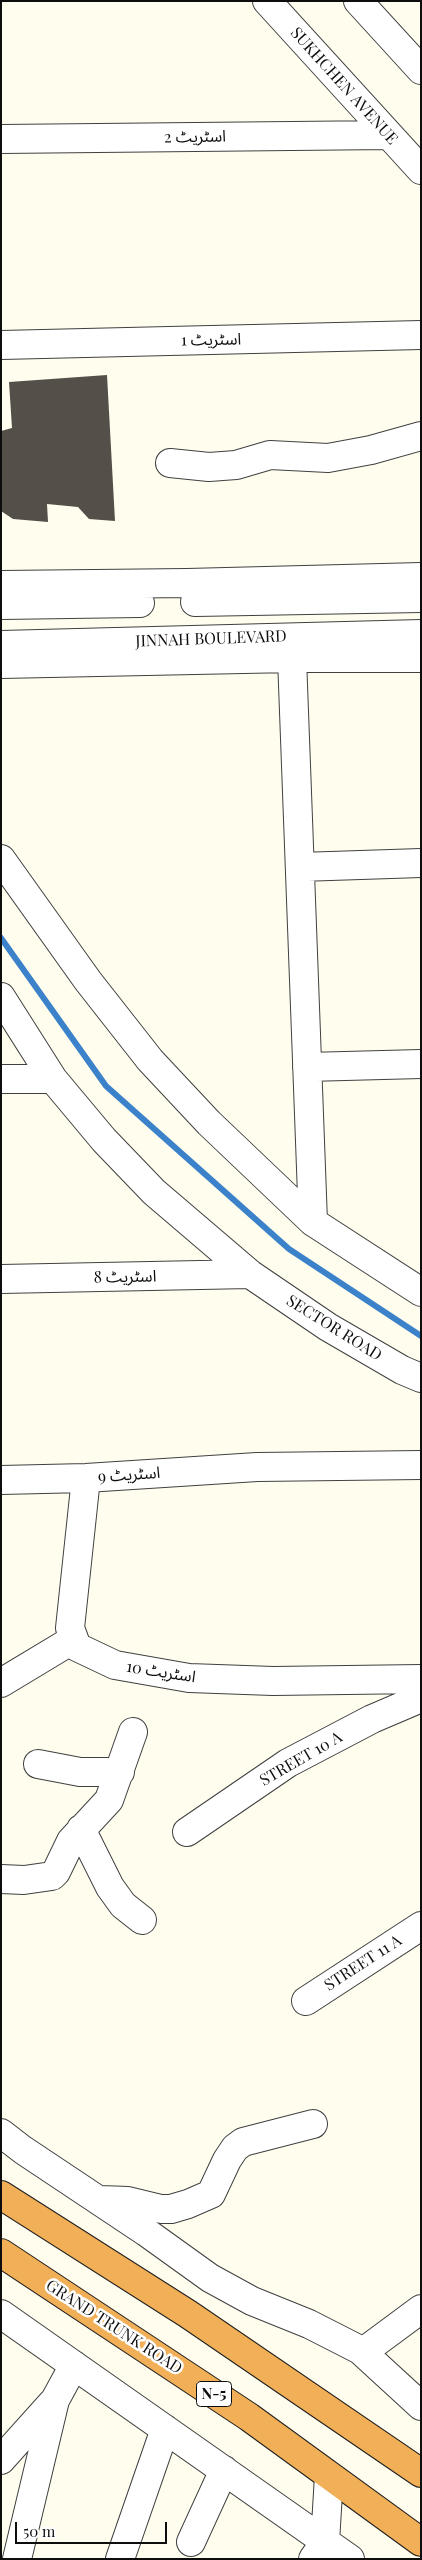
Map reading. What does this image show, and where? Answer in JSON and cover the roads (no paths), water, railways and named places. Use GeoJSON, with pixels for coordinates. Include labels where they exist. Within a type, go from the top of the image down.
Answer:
{"type":"FeatureCollection","features":[{"type":"Feature","properties":{"kind":"highway"},"geometry":{"type":"LineString","coordinates":[[1,2195],[188,2314],[421,2473]]}},
{"type":"Feature","properties":{"kind":"highway","name":"GRAND TRUNK ROAD"},"geometry":{"type":"LineString","coordinates":[[1,2253],[249,2417],[421,2542]]}},
{"type":"Feature","properties":{"kind":"street","name":"SUKHCHEN AVENUE"},"geometry":{"type":"LineString","coordinates":[[267,1],[421,170]]}},
{"type":"Feature","properties":{"kind":"street"},"geometry":{"type":"LineString","coordinates":[[358,1],[421,70]]}},
{"type":"Feature","properties":{"kind":"street","name":"اسٹریٹ 2"},"geometry":{"type":"LineString","coordinates":[[1,139],[388,135]]}},
{"type":"Feature","properties":{"kind":"street","name":"اسٹریٹ 1"},"geometry":{"type":"LineString","coordinates":[[1,345],[421,335]]}},
{"type":"Feature","properties":{"kind":"street"},"geometry":{"type":"LineString","coordinates":[[170,463],[209,467],[236,464],[270,455],[328,458],[371,450],[421,436]]}},
{"type":"Feature","properties":{"kind":"street"},"geometry":{"type":"LineString","coordinates":[[1,586],[187,584],[421,577]]}},
{"type":"Feature","properties":{"kind":"street"},"geometry":{"type":"LineString","coordinates":[[1,605],[421,598]]}},
{"type":"Feature","properties":{"kind":"street","name":"JINNAH BOULEVARD"},"geometry":{"type":"LineString","coordinates":[[1,645],[421,634]]}},
{"type":"Feature","properties":{"kind":"street"},"geometry":{"type":"LineString","coordinates":[[292,658],[313,1222]]}},
{"type":"Feature","properties":{"kind":"street"},"geometry":{"type":"LineString","coordinates":[[1,664],[292,658],[421,658]]}},
{"type":"Feature","properties":{"kind":"street"},"geometry":{"type":"LineString","coordinates":[[1,858],[88,981],[150,1060],[209,1124],[313,1222],[421,1292]]}},
{"type":"Feature","properties":{"kind":"street"},"geometry":{"type":"LineString","coordinates":[[300,866],[421,863]]}},
{"type":"Feature","properties":{"kind":"street","name":"SECTOR ROAD"},"geometry":{"type":"LineString","coordinates":[[1,997],[53,1079],[104,1140],[154,1192],[250,1274],[328,1327],[402,1370],[421,1378]]}},
{"type":"Feature","properties":{"kind":"street"},"geometry":{"type":"LineString","coordinates":[[307,1067],[421,1064]]}},
{"type":"Feature","properties":{"kind":"street"},"geometry":{"type":"LineString","coordinates":[[1,1079],[53,1079]]}},
{"type":"Feature","properties":{"kind":"street","name":"اسٹریٹ 8"},"geometry":{"type":"LineString","coordinates":[[1,1279],[250,1274]]}},
{"type":"Feature","properties":{"kind":"street","name":"اسٹریٹ 9"},"geometry":{"type":"LineString","coordinates":[[1,1480],[86,1478],[257,1467],[421,1465]]}},
{"type":"Feature","properties":{"kind":"street"},"geometry":{"type":"LineString","coordinates":[[1,1683],[74,1639],[70,1628],[86,1478]]}},
{"type":"Feature","properties":{"kind":"street","name":"اسٹریٹ 10"},"geometry":{"type":"LineString","coordinates":[[74,1639],[77,1647],[115,1665],[190,1678],[273,1681],[421,1679]]}},
{"type":"Feature","properties":{"kind":"street","name":"STREET 10 A"},"geometry":{"type":"LineString","coordinates":[[187,1832],[288,1763],[372,1719],[421,1698]]}},
{"type":"Feature","properties":{"kind":"street"},"geometry":{"type":"LineString","coordinates":[[1,1879],[24,1880],[52,1876],[56,1872],[71,1841],[110,1800],[133,1732]]}},
{"type":"Feature","properties":{"kind":"street"},"geometry":{"type":"LineString","coordinates":[[38,1764],[80,1772],[120,1772]]}},
{"type":"Feature","properties":{"kind":"street"},"geometry":{"type":"LineString","coordinates":[[81,1829],[110,1887],[123,1905],[142,1920]]}},
{"type":"Feature","properties":{"kind":"street","name":"STREET 11 A"},"geometry":{"type":"LineString","coordinates":[[306,2001],[421,1926]]}},
{"type":"Feature","properties":{"kind":"street"},"geometry":{"type":"LineString","coordinates":[[99,2200],[128,2201],[161,2209],[171,2209],[188,2204],[210,2194],[227,2160],[235,2148],[243,2142],[312,2124]]}},
{"type":"Feature","properties":{"kind":"street"},"geometry":{"type":"LineString","coordinates":[[1,2133],[210,2278],[252,2302],[309,2324],[362,2352],[421,2406]]}},
{"type":"Feature","properties":{"kind":"street"},"geometry":{"type":"LineString","coordinates":[[362,2352],[421,2309]]}},
{"type":"Feature","properties":{"kind":"street"},"geometry":{"type":"LineString","coordinates":[[1,2314],[224,2470],[319,2550],[350,2559]]}},
{"type":"Feature","properties":{"kind":"street"},"geometry":{"type":"LineString","coordinates":[[1,2460],[55,2400],[74,2365]]}},
{"type":"Feature","properties":{"kind":"street"},"geometry":{"type":"LineString","coordinates":[[17,2559],[55,2400]]}},
{"type":"Feature","properties":{"kind":"street"},"geometry":{"type":"LineString","coordinates":[[120,2559],[165,2429]]}},
{"type":"Feature","properties":{"kind":"street"},"geometry":{"type":"LineString","coordinates":[[191,2542],[224,2470]]}},
{"type":"Feature","properties":{"kind":"street"},"geometry":{"type":"LineString","coordinates":[[319,2550],[329,2476]]}},
{"type":"Feature","properties":{"kind":"waterway"},"geometry":{"type":"LineString","coordinates":[[1,938],[106,1086],[289,1249],[421,1336]]}}]}
